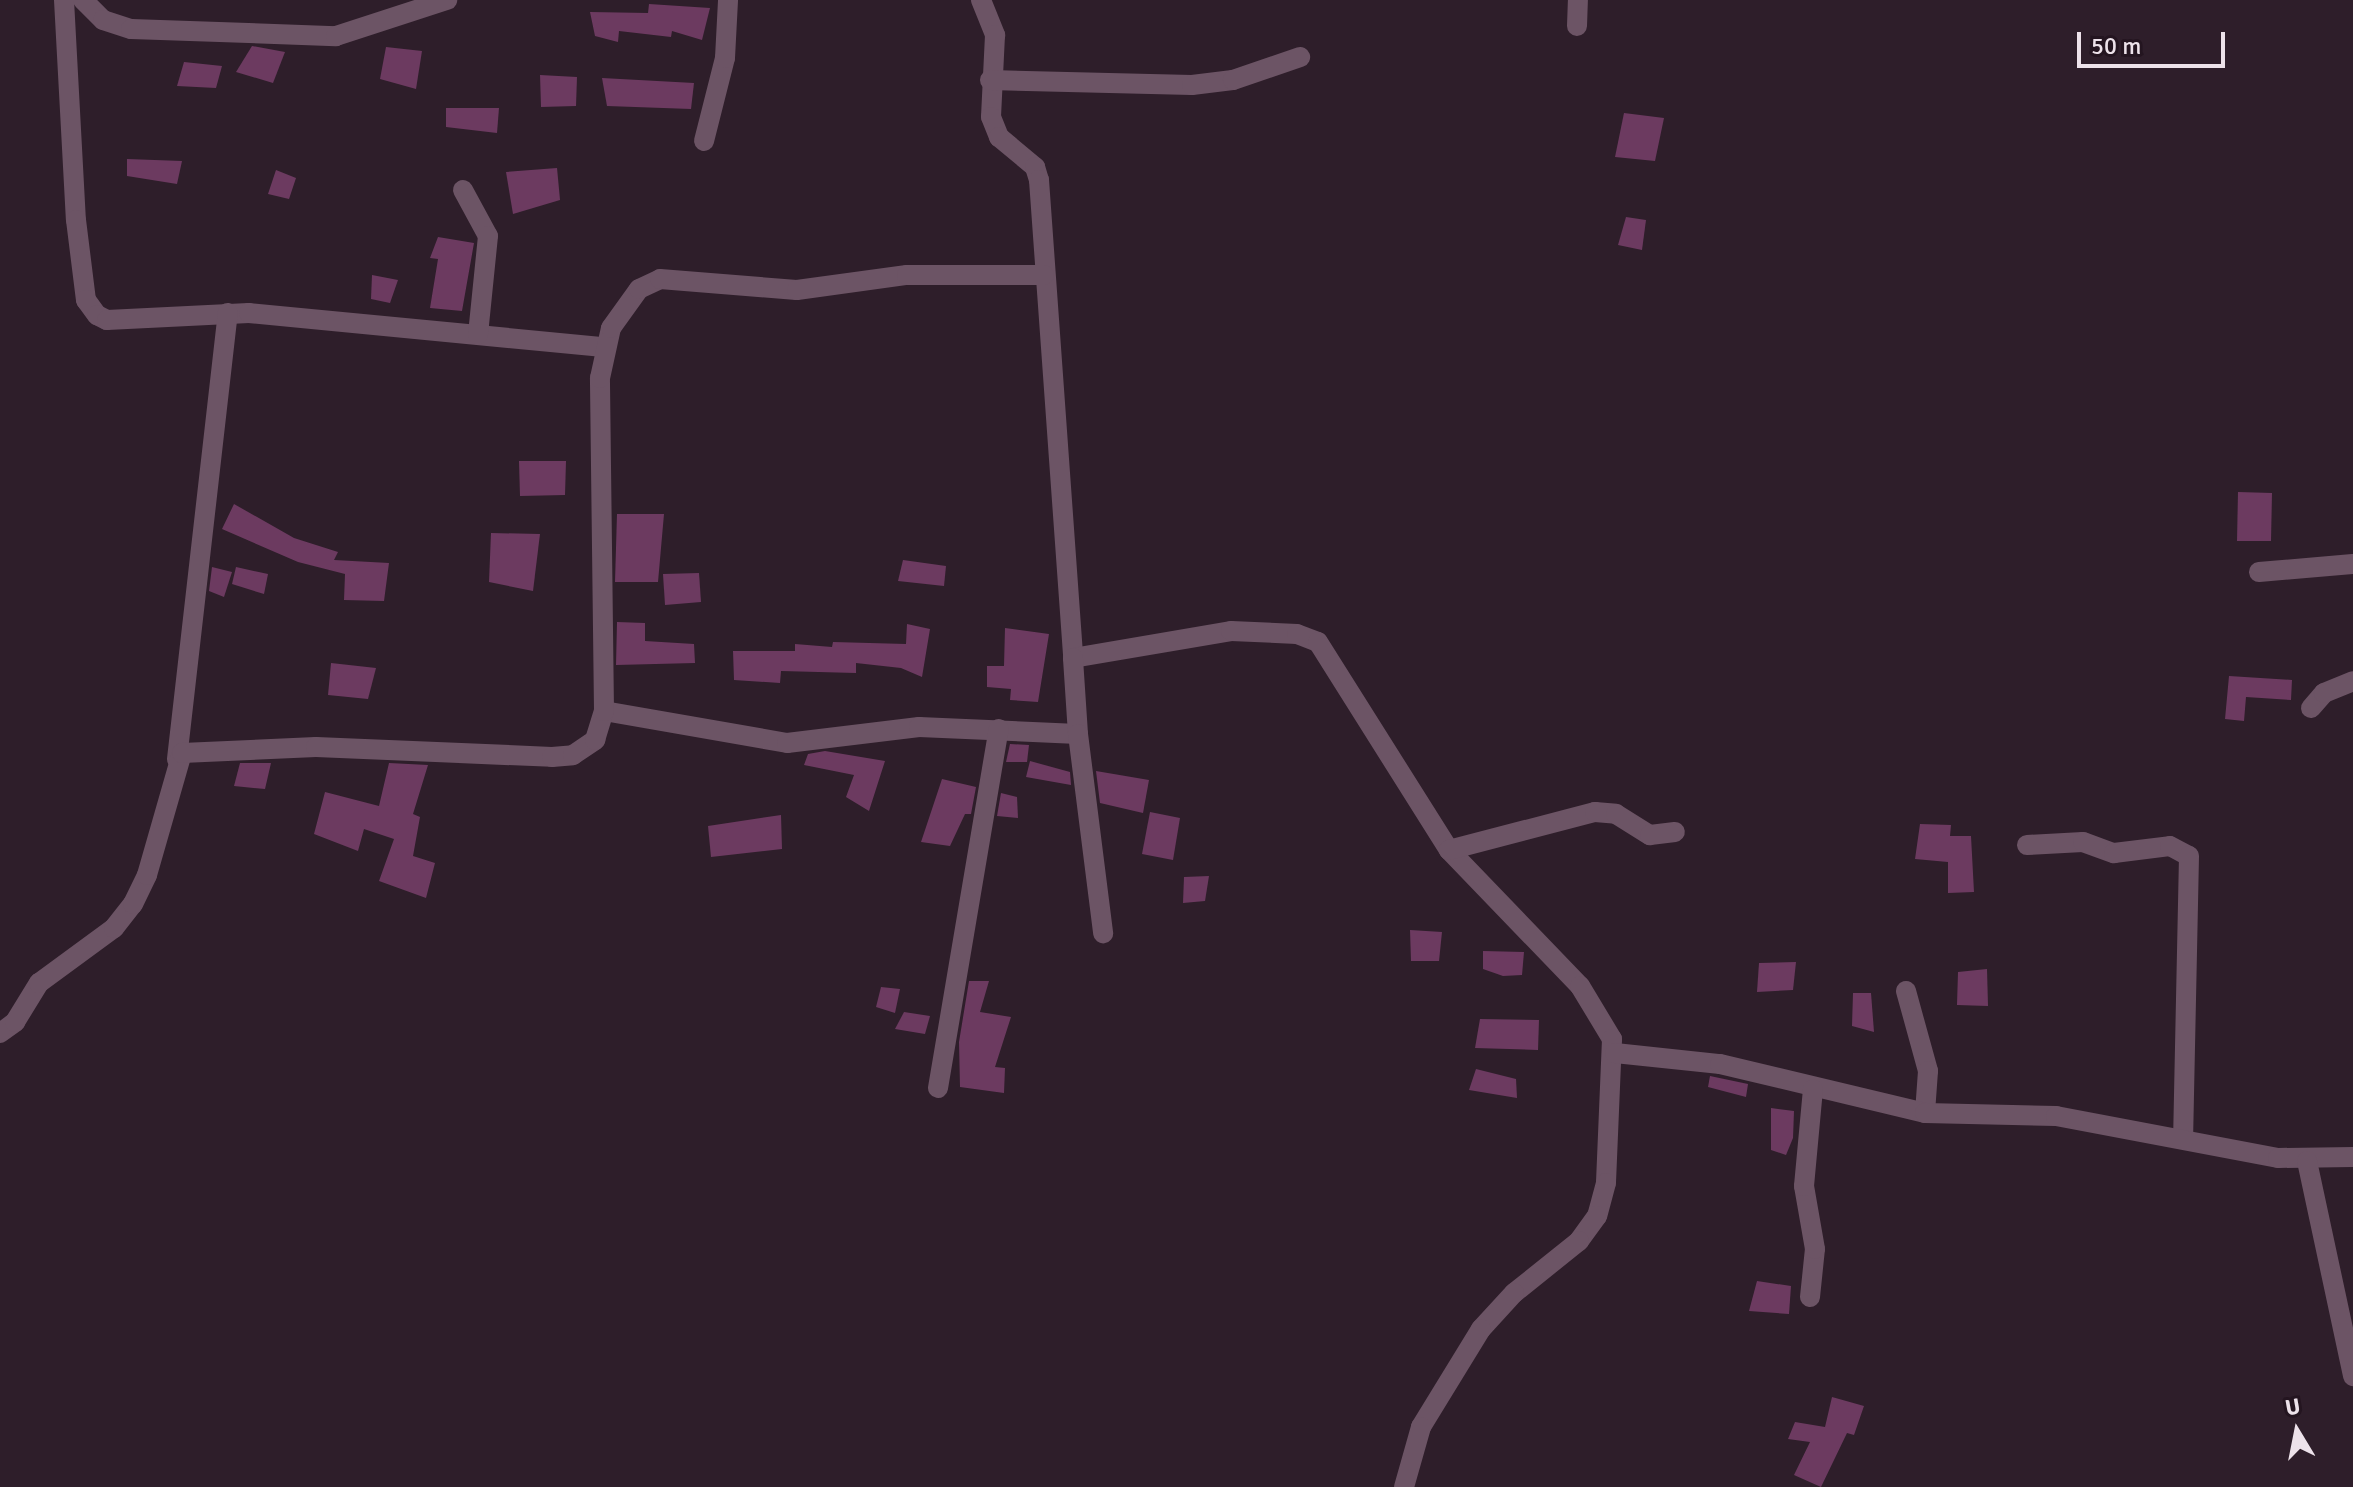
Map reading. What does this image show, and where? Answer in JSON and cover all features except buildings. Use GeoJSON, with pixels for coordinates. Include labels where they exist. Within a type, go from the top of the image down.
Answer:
{"type":"FeatureCollection","features":[{"type":"Feature","properties":{"kind":"street"},"geometry":{"type":"LineString","coordinates":[[64,0],[76,220],[86,300],[107,320],[228,313],[603,347]]}},
{"type":"Feature","properties":{"kind":"street"},"geometry":{"type":"LineString","coordinates":[[83,0],[103,20],[131,29],[336,36],[447,0]]}},
{"type":"Feature","properties":{"kind":"street"},"geometry":{"type":"LineString","coordinates":[[704,141],[725,58],[728,0]]}},
{"type":"Feature","properties":{"kind":"street"},"geometry":{"type":"LineString","coordinates":[[981,0],[992,17],[995,35],[990,80],[991,117],[999,137],[1035,167],[1078,734],[1103,933]]}},
{"type":"Feature","properties":{"kind":"street"},"geometry":{"type":"LineString","coordinates":[[1577,26],[1578,0]]}},
{"type":"Feature","properties":{"kind":"street"},"geometry":{"type":"LineString","coordinates":[[990,80],[1192,85],[1233,80],[1300,57]]}},
{"type":"Feature","properties":{"kind":"street"},"geometry":{"type":"LineString","coordinates":[[463,190],[488,236],[478,334]]}},
{"type":"Feature","properties":{"kind":"street"},"geometry":{"type":"LineString","coordinates":[[177,759],[189,750],[286,747],[509,758],[573,755],[595,740],[604,711],[597,449],[603,347],[622,308],[639,289],[660,279],[797,290],[907,275],[1044,275]]}},
{"type":"Feature","properties":{"kind":"street"},"geometry":{"type":"LineString","coordinates":[[0,1033],[15,1022],[39,983],[114,928],[133,904],[147,875],[177,759],[228,313]]}},
{"type":"Feature","properties":{"kind":"street"},"geometry":{"type":"LineString","coordinates":[[2259,572],[2353,564]]}},
{"type":"Feature","properties":{"kind":"street"},"geometry":{"type":"LineString","coordinates":[[1073,658],[1231,631],[1297,634],[1318,642],[1449,850],[1580,986],[1608,1029],[1615,1053],[1606,1183],[1597,1216],[1579,1241],[1514,1293],[1481,1329],[1421,1427],[1404,1487]]}},
{"type":"Feature","properties":{"kind":"street"},"geometry":{"type":"LineString","coordinates":[[2311,708],[2324,693],[2353,681]]}},
{"type":"Feature","properties":{"kind":"street"},"geometry":{"type":"LineString","coordinates":[[604,711],[787,743],[904,728],[1078,734]]}},
{"type":"Feature","properties":{"kind":"street"},"geometry":{"type":"LineString","coordinates":[[938,1088],[999,729]]}},
{"type":"Feature","properties":{"kind":"street"},"geometry":{"type":"LineString","coordinates":[[1449,850],[1595,812],[1616,814],[1650,835],[1675,832]]}},
{"type":"Feature","properties":{"kind":"street"},"geometry":{"type":"LineString","coordinates":[[2027,845],[2083,842],[2114,853],[2170,846],[2189,856],[2183,1137]]}},
{"type":"Feature","properties":{"kind":"street"},"geometry":{"type":"LineString","coordinates":[[1906,991],[1928,1071],[1925,1113]]}},
{"type":"Feature","properties":{"kind":"street"},"geometry":{"type":"LineString","coordinates":[[1615,1053],[1720,1064],[1813,1089],[1925,1113],[2056,1116],[2307,1161],[2353,1157]]}},
{"type":"Feature","properties":{"kind":"street"},"geometry":{"type":"LineString","coordinates":[[1810,1297],[1815,1249],[1804,1186],[1813,1089]]}},
{"type":"Feature","properties":{"kind":"street"},"geometry":{"type":"LineString","coordinates":[[2307,1161],[2353,1376]]}}]}
